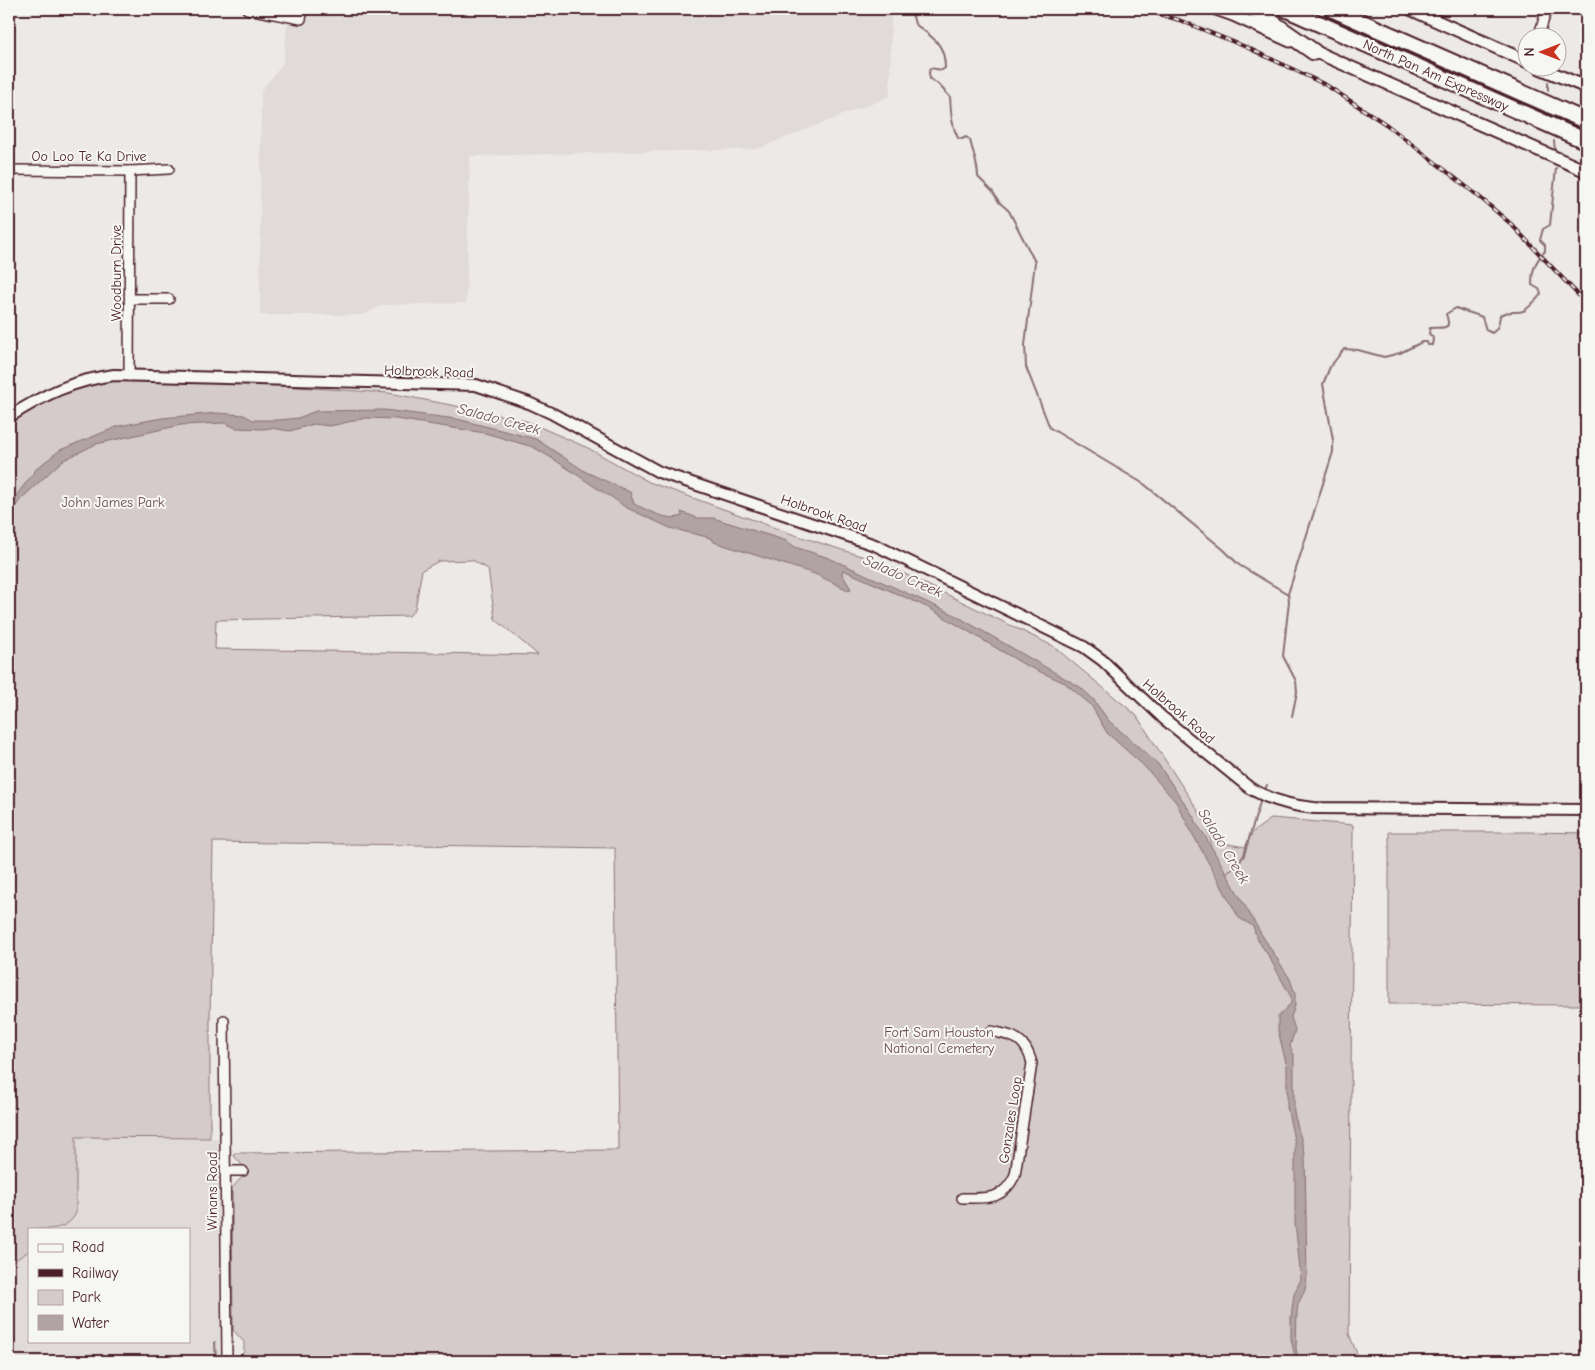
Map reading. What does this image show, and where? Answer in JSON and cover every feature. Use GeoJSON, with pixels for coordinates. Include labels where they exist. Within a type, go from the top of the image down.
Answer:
{"type":"FeatureCollection","features":[{"type":"Feature","properties":{"kind":"highway"},"geometry":{"type":"LineString","coordinates":[[1253,9],[1314,52]]}},
{"type":"Feature","properties":{"kind":"highway","name":"North Pan Am Expressway"},"geometry":{"type":"LineString","coordinates":[[1286,9],[1586,141]]}},
{"type":"Feature","properties":{"kind":"highway","name":"North Pan Am Expressway"},"geometry":{"type":"LineString","coordinates":[[1332,9],[1586,121]]}},
{"type":"Feature","properties":{"kind":"main road"},"geometry":{"type":"LineString","coordinates":[[1216,9],[1586,171]]}},
{"type":"Feature","properties":{"kind":"main road"},"geometry":{"type":"LineString","coordinates":[[1410,9],[1518,57]]}},
{"type":"Feature","properties":{"kind":"main road"},"geometry":{"type":"LineString","coordinates":[[1564,78],[1586,87]]}},
{"type":"Feature","properties":{"kind":"street"},"geometry":{"type":"LineString","coordinates":[[246,9],[302,19],[303,9]]}},
{"type":"Feature","properties":{"kind":"street"},"geometry":{"type":"LineString","coordinates":[[1541,28],[1546,9]]}},
{"type":"Feature","properties":{"kind":"street","name":"Oo Loo Te Ka Drive"},"geometry":{"type":"LineString","coordinates":[[9,170],[130,171],[169,169]]}},
{"type":"Feature","properties":{"kind":"street","name":"Woodburn Drive"},"geometry":{"type":"LineString","coordinates":[[129,376],[130,171]]}},
{"type":"Feature","properties":{"kind":"street"},"geometry":{"type":"LineString","coordinates":[[130,299],[169,299]]}},
{"type":"Feature","properties":{"kind":"street","name":"Holbrook Road"},"geometry":{"type":"LineString","coordinates":[[9,417],[46,395],[67,386],[98,377],[114,375],[476,385],[529,403],[553,414],[659,472],[854,536],[875,545],[1084,647],[1102,660],[1163,718],[1251,789],[1264,796],[1297,807],[1314,808],[1586,810]]}},
{"type":"Feature","properties":{"kind":"street","name":"Winans Road"},"geometry":{"type":"LineString","coordinates":[[224,1020],[227,1361]]}},
{"type":"Feature","properties":{"kind":"street","name":"Gonzales Loop"},"geometry":{"type":"LineString","coordinates":[[962,1198],[990,1198],[998,1195],[1011,1184],[1015,1175],[1032,1063],[1025,1045],[1018,1038],[1010,1034],[991,1031]]}},
{"type":"Feature","properties":{"kind":"street"},"geometry":{"type":"LineString","coordinates":[[226,1171],[244,1171]]}},
{"type":"Feature","properties":{"kind":"shaded area"},"geometry":{"type":"Polygon","coordinates":[[[282,9],[891,9],[890,96],[757,149],[470,156],[466,303],[382,305],[363,315],[260,315],[261,91],[283,64],[289,11],[282,9]]]}},
{"type":"Feature","properties":{"kind":"shaded area"},"geometry":{"type":"Polygon","coordinates":[[[9,1137],[218,1138],[220,1361],[9,1361],[9,1137]]]}},
{"type":"Feature","properties":{"kind":"green space","name":"Fort Sam Houston National Cemetery"},"geometry":{"type":"Polygon","coordinates":[[[129,376],[389,393],[526,421],[588,448],[649,482],[792,534],[880,562],[1053,646],[1136,715],[1206,823],[1211,841],[1245,847],[1253,832],[1272,818],[1353,825],[1349,1334],[1360,1361],[235,1361],[244,1352],[244,1342],[233,1330],[232,1188],[243,1176],[242,1165],[234,1156],[234,1153],[618,1150],[615,848],[213,842],[210,1138],[76,1137],[76,1213],[67,1224],[56,1228],[28,1228],[28,1252],[9,1264],[9,419],[81,382],[129,376]],[[472,560],[439,561],[422,570],[415,609],[409,616],[216,620],[215,649],[538,655],[495,619],[488,569],[472,560]]]}},
{"type":"Feature","properties":{"kind":"green space"},"geometry":{"type":"Polygon","coordinates":[[[1389,832],[1586,833],[1586,1005],[1389,1004],[1389,832]]]}},
{"type":"Feature","properties":{"kind":"water"},"geometry":{"type":"Polygon","coordinates":[[[384,410],[457,419],[536,439],[586,472],[630,492],[634,504],[651,512],[670,518],[682,516],[681,512],[698,518],[713,518],[787,541],[795,547],[829,558],[953,614],[1080,687],[1093,699],[1109,721],[1158,764],[1194,817],[1195,822],[1204,834],[1260,932],[1290,979],[1295,994],[1295,1006],[1291,1017],[1295,1030],[1290,1046],[1294,1055],[1294,1113],[1305,1154],[1307,1277],[1305,1290],[1298,1304],[1296,1349],[1298,1357],[1303,1361],[1296,1361],[1291,1339],[1294,1294],[1301,1279],[1295,1222],[1295,1144],[1287,1107],[1287,1067],[1278,1030],[1278,1017],[1291,1003],[1291,997],[1257,939],[1253,926],[1239,918],[1176,802],[1143,765],[1107,733],[1091,705],[1065,683],[1025,665],[927,607],[843,570],[842,574],[851,589],[848,590],[815,574],[714,542],[707,537],[670,528],[625,507],[533,447],[485,433],[396,419],[366,418],[330,426],[314,424],[290,431],[271,428],[236,428],[225,423],[181,425],[96,444],[62,461],[20,500],[9,516],[9,505],[37,468],[60,450],[119,426],[162,418],[217,413],[244,415],[253,420],[280,420],[298,418],[316,411],[384,410]]]}},
{"type":"Feature","properties":{"kind":"waterway"},"geometry":{"type":"LineString","coordinates":[[911,9],[915,24],[936,41],[943,52],[945,68],[942,70],[930,68],[930,79],[938,84],[950,97],[951,113],[958,138],[966,137],[970,140],[978,177],[1009,211],[1035,262],[1025,345],[1026,367],[1050,428],[1144,484],[1224,550],[1239,565],[1288,594],[1289,601],[1283,656],[1296,681],[1297,692],[1292,716]]}},
{"type":"Feature","properties":{"kind":"waterway"},"geometry":{"type":"LineString","coordinates":[[1424,9],[1515,48]]}},
{"type":"Feature","properties":{"kind":"waterway"},"geometry":{"type":"LineString","coordinates":[[1548,82],[1548,90]]}},
{"type":"Feature","properties":{"kind":"waterway"},"geometry":{"type":"LineString","coordinates":[[1554,141],[1555,151]]}},
{"type":"Feature","properties":{"kind":"waterway"},"geometry":{"type":"LineString","coordinates":[[1288,594],[1333,452],[1333,440],[1323,384],[1330,367],[1344,349],[1358,350],[1384,357],[1400,353],[1422,342],[1432,345],[1433,339],[1429,334],[1430,328],[1446,327],[1448,325],[1446,314],[1456,308],[1482,317],[1486,330],[1492,333],[1499,323],[1500,315],[1507,312],[1520,312],[1530,306],[1541,294],[1539,289],[1532,285],[1533,270],[1536,262],[1545,251],[1545,245],[1540,240],[1543,229],[1550,225],[1556,168]]}},
{"type":"Feature","properties":{"kind":"waterway"},"geometry":{"type":"LineString","coordinates":[[1264,792],[1267,785]]}},
{"type":"Feature","properties":{"kind":"waterway","name":"Salado Creek"},"geometry":{"type":"LineString","coordinates":[[1226,873],[1237,866],[1244,855],[1261,799]]}},
{"type":"Feature","properties":{"kind":"waterway"},"geometry":{"type":"LineString","coordinates":[[215,1342],[216,1361]]}},
{"type":"Feature","properties":{"kind":"railway"},"geometry":{"type":"LineString","coordinates":[[1142,9],[1179,20],[1246,47],[1326,85],[1387,125],[1511,224],[1586,303]]}},
{"type":"Feature","properties":{"kind":"park label","name":"John James Park"},"geometry":{"type":"Point","coordinates":[113,502]}}]}
